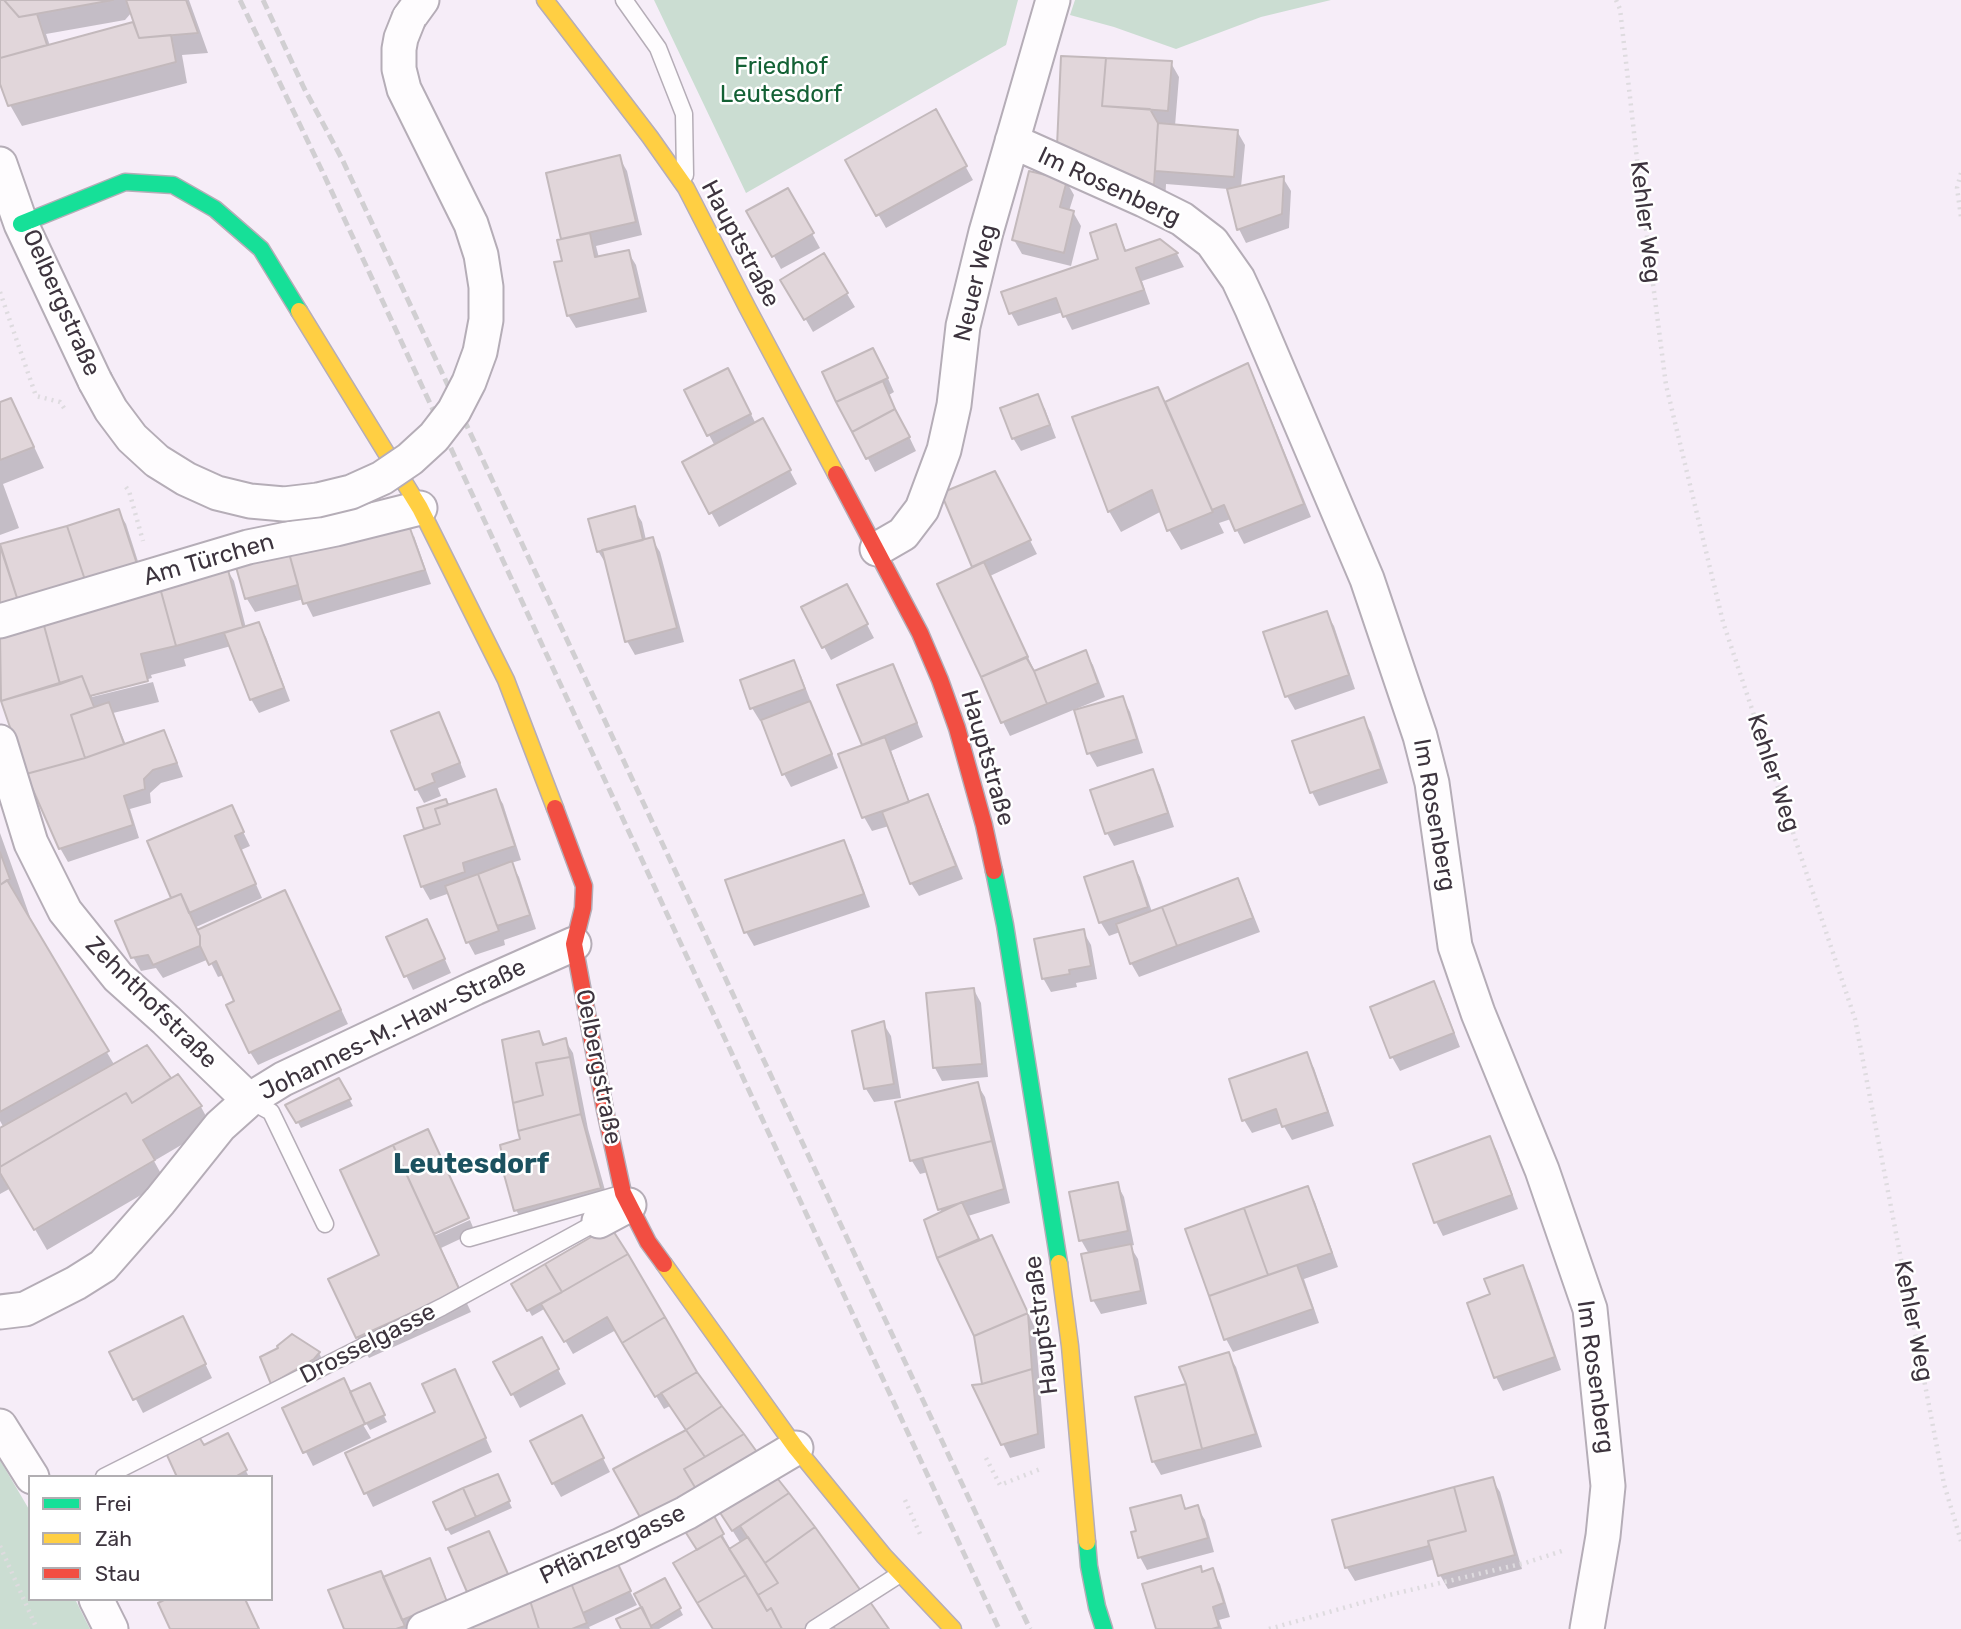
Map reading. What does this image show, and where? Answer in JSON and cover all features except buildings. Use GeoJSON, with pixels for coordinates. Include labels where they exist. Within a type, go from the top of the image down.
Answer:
{"type":"FeatureCollection","features":[{"type":"Feature","properties":{"kind":"street","name":"Hauptstraße"},"geometry":{"type":"LineString","coordinates":[[545,0],[686,188],[920,633],[957,728],[984,825],[1005,925],[1060,1269],[1070,1346],[1089,1566],[1104,1629]]}},
{"type":"Feature","properties":{"kind":"street","name":"Neuer Weg"},"geometry":{"type":"LineString","coordinates":[[877,549],[902,534],[922,509],[944,450],[954,405],[963,326],[986,232],[1053,0]]}},
{"type":"Feature","properties":{"kind":"street","name":"Oelbergstraße"},"geometry":{"type":"LineString","coordinates":[[416,9],[401,38],[399,49],[404,89],[471,224],[481,255],[486,287],[486,320],[480,352],[454,411],[434,437],[410,458],[382,478],[351,492],[284,504],[250,501],[217,493],[186,480],[157,461],[132,438],[111,410],[21,224],[125,183],[173,185],[215,209],[261,249],[420,508],[506,680],[584,886],[583,908],[574,943],[605,1110],[626,1199],[648,1241],[796,1448],[901,1574],[930,1617],[953,1629]]}},
{"type":"Feature","properties":{"kind":"street","name":"Im Rosenberg"},"geometry":{"type":"LineString","coordinates":[[1012,141],[1182,219],[1212,242],[1238,279],[1252,309],[1371,592],[1423,747],[1432,783],[1455,946],[1478,1013],[1542,1170],[1590,1309],[1608,1486],[1603,1536],[1587,1629]]}},
{"type":"Feature","properties":{"kind":"street"},"geometry":{"type":"LineString","coordinates":[[0,164],[21,224]]}},
{"type":"Feature","properties":{"kind":"street","name":"Am Türchen"},"geometry":{"type":"LineString","coordinates":[[0,621],[248,547],[420,508]]}},
{"type":"Feature","properties":{"kind":"street","name":"Zehnthofstraße"},"geometry":{"type":"LineString","coordinates":[[0,743],[31,843],[65,911],[118,977],[249,1100]]}},
{"type":"Feature","properties":{"kind":"street","name":"Johannes-M.-Haw-Straße"},"geometry":{"type":"LineString","coordinates":[[0,1312],[25,1308],[76,1283],[103,1266],[220,1126],[249,1100],[284,1079],[574,943]]}},
{"type":"Feature","properties":{"kind":"street","name":"Drosselgasse"},"geometry":{"type":"LineString","coordinates":[[599,1221],[626,1199]]}},
{"type":"Feature","properties":{"kind":"street"},"geometry":{"type":"LineString","coordinates":[[0,1426],[31,1475]]}},
{"type":"Feature","properties":{"kind":"street","name":"Pflänzergasse"},"geometry":{"type":"LineString","coordinates":[[424,1629],[686,1513],[796,1448]]}},
{"type":"Feature","properties":{"kind":"street"},"geometry":{"type":"LineString","coordinates":[[97,1601],[111,1629]]}},
{"type":"Feature","properties":{"kind":"lane"},"geometry":{"type":"LineString","coordinates":[[624,0],[658,48],[684,114],[686,188]]}},
{"type":"Feature","properties":{"kind":"lane"},"geometry":{"type":"LineString","coordinates":[[249,1100],[271,1112],[325,1224]]}},
{"type":"Feature","properties":{"kind":"lane"},"geometry":{"type":"LineString","coordinates":[[469,1238],[596,1202],[626,1199]]}},
{"type":"Feature","properties":{"kind":"lane","name":"Drosselgasse"},"geometry":{"type":"LineString","coordinates":[[108,1475],[442,1307],[599,1221]]}},
{"type":"Feature","properties":{"kind":"lane"},"geometry":{"type":"LineString","coordinates":[[814,1629],[901,1574]]}},
{"type":"Feature","properties":{"kind":"path","name":"Kehler Weg"},"geometry":{"type":"LineString","coordinates":[[1616,0],[1620,9],[1666,385],[1723,622],[1855,1019],[1944,1484],[1961,1541]]}},
{"type":"Feature","properties":{"kind":"path"},"geometry":{"type":"LineString","coordinates":[[1961,173],[1957,188],[1961,217]]}},
{"type":"Feature","properties":{"kind":"path"},"geometry":{"type":"LineString","coordinates":[[986,1458],[1000,1485],[1043,1468]]}},
{"type":"Feature","properties":{"kind":"path"},"geometry":{"type":"LineString","coordinates":[[1269,1629],[1388,1595],[1525,1563],[1603,1536]]}},
{"type":"Feature","properties":{"kind":"path"},"geometry":{"type":"LineString","coordinates":[[0,1546],[37,1629]]}},
{"type":"Feature","properties":{"kind":"green space","name":"Friedhof Leutesdorf"},"geometry":{"type":"Polygon","coordinates":[[[654,0],[1018,0],[1006,45],[746,193],[654,0]]]}},
{"type":"Feature","properties":{"kind":"green space"},"geometry":{"type":"Polygon","coordinates":[[[1075,0],[1331,0],[1261,17],[1176,49],[1070,15],[1075,0]]]}},
{"type":"Feature","properties":{"kind":"green space"},"geometry":{"type":"Polygon","coordinates":[[[0,1460],[28,1508],[28,1601],[76,1601],[90,1629],[0,1629],[0,1460]]]}},
{"type":"Feature","properties":{"kind":"railway"},"geometry":{"type":"LineString","coordinates":[[240,0],[324,175],[999,1629]]}},
{"type":"Feature","properties":{"kind":"railway"},"geometry":{"type":"LineString","coordinates":[[263,0],[304,88],[342,159],[1030,1629]]}},
{"type":"Feature","properties":{"kind":"traffic: fast"},"geometry":{"type":"LineString","coordinates":[[21,224],[125,182],[173,185],[215,209],[261,249],[299,311]]}},
{"type":"Feature","properties":{"kind":"traffic: fast"},"geometry":{"type":"LineString","coordinates":[[994,871],[1059,1263]]}},
{"type":"Feature","properties":{"kind":"traffic: fast"},"geometry":{"type":"LineString","coordinates":[[1087,1542],[1097,1607],[1104,1629]]}},
{"type":"Feature","properties":{"kind":"traffic: slow"},"geometry":{"type":"LineString","coordinates":[[545,0],[686,188],[836,474]]}},
{"type":"Feature","properties":{"kind":"traffic: slow"},"geometry":{"type":"LineString","coordinates":[[299,311],[420,508],[506,680],[555,808]]}},
{"type":"Feature","properties":{"kind":"traffic: slow"},"geometry":{"type":"LineString","coordinates":[[1059,1263],[1070,1346],[1087,1542]]}},
{"type":"Feature","properties":{"kind":"traffic: slow"},"geometry":{"type":"LineString","coordinates":[[664,1264],[796,1448],[884,1556],[953,1629]]}},
{"type":"Feature","properties":{"kind":"traffic: jam"},"geometry":{"type":"LineString","coordinates":[[836,474],[920,633],[940,680],[957,728],[994,871]]}},
{"type":"Feature","properties":{"kind":"traffic: jam"},"geometry":{"type":"LineString","coordinates":[[555,808],[584,886],[583,908],[574,944],[623,1193],[648,1242],[664,1264]]}},
{"type":"Feature","properties":{"kind":"district","name":"Leutesdorf"},"geometry":{"type":"Point","coordinates":[471,1165]}}]}
